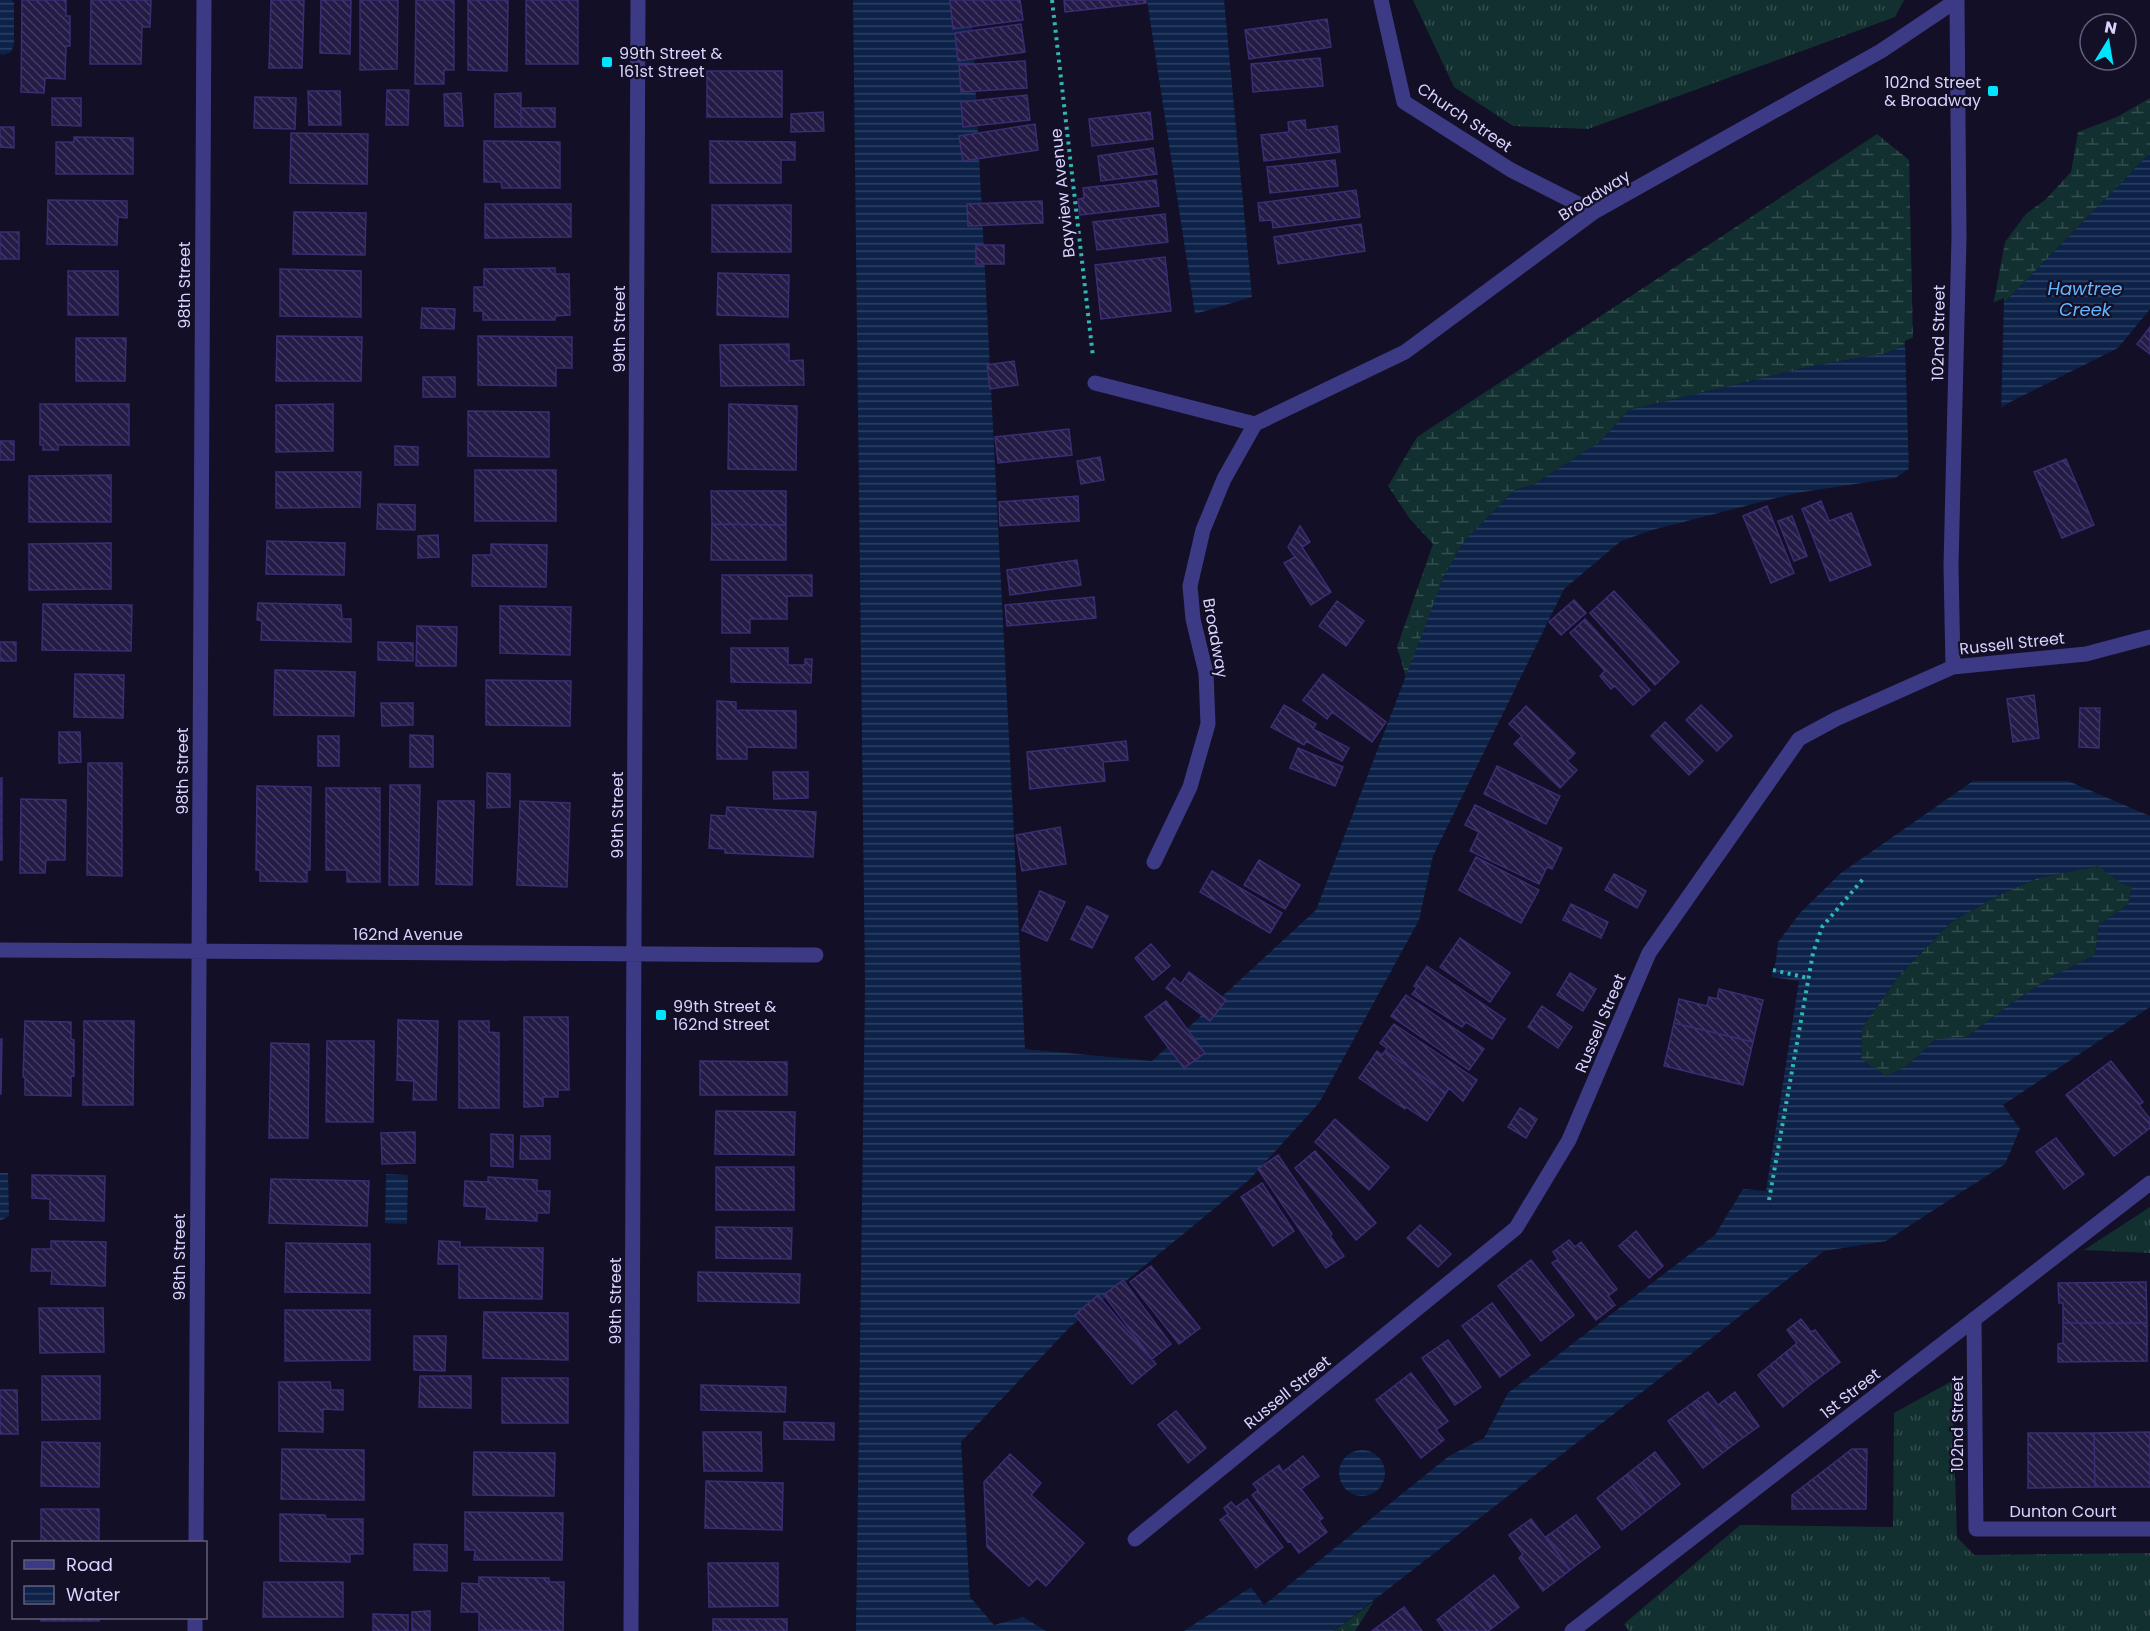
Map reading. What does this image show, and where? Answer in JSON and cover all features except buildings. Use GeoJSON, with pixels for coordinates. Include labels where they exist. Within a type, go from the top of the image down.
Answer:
{"type":"FeatureCollection","features":[{"type":"Feature","properties":{"kind":"street","name":"98th Street"},"geometry":{"type":"LineString","coordinates":[[196,1541],[204,0]]}},
{"type":"Feature","properties":{"kind":"street","name":"99th Street"},"geometry":{"type":"LineString","coordinates":[[631,1631],[639,0]]}},
{"type":"Feature","properties":{"kind":"street","name":"Church Street"},"geometry":{"type":"LineString","coordinates":[[1381,0],[1404,102],[1511,170],[1594,212]]}},
{"type":"Feature","properties":{"kind":"street","name":"Broadway"},"geometry":{"type":"LineString","coordinates":[[1154,862],[1190,787],[1208,724],[1206,673],[1193,619],[1190,586],[1203,530],[1224,479],[1255,424],[1404,352],[1594,212],[1881,51],[1958,0]]}},
{"type":"Feature","properties":{"kind":"street","name":"102nd Street"},"geometry":{"type":"LineString","coordinates":[[1953,667],[1951,566],[1959,237],[1958,0]]}},
{"type":"Feature","properties":{"kind":"street"},"geometry":{"type":"LineString","coordinates":[[1095,383],[1255,424]]}},
{"type":"Feature","properties":{"kind":"street","name":"Russell Street"},"geometry":{"type":"LineString","coordinates":[[1135,1539],[1516,1228],[1569,1140],[1649,953],[1799,740],[1836,719],[1953,667],[2086,654],[2150,637]]}},
{"type":"Feature","properties":{"kind":"street","name":"162nd Avenue"},"geometry":{"type":"LineString","coordinates":[[0,950],[816,955]]}},
{"type":"Feature","properties":{"kind":"street","name":"1st Street"},"geometry":{"type":"LineString","coordinates":[[1572,1631],[2150,1183]]}},
{"type":"Feature","properties":{"kind":"street","name":"102nd Street"},"geometry":{"type":"LineString","coordinates":[[1974,1319],[1976,1529]]}},
{"type":"Feature","properties":{"kind":"street","name":"Dunton Court"},"geometry":{"type":"LineString","coordinates":[[1976,1529],[2150,1529]]}},
{"type":"Feature","properties":{"kind":"path","name":"Bayview Avenue"},"geometry":{"type":"LineString","coordinates":[[1052,0],[1095,383]]}},
{"type":"Feature","properties":{"kind":"path"},"geometry":{"type":"LineString","coordinates":[[1769,1200],[1813,953],[1822,927],[1863,879]]}},
{"type":"Feature","properties":{"kind":"path"},"geometry":{"type":"LineString","coordinates":[[1773,970],[1808,978]]}},
{"type":"Feature","properties":{"kind":"green space"},"geometry":{"type":"Polygon","coordinates":[[[1413,0],[1904,0],[1895,17],[1588,129],[1513,126],[1454,87],[1413,0]]]}},
{"type":"Feature","properties":{"kind":"green space"},"geometry":{"type":"Polygon","coordinates":[[[2150,98],[2150,153],[2006,301],[1993,306],[2005,242],[2026,214],[2045,200],[2071,172],[2078,132],[2117,117],[2150,98]]]}},
{"type":"Feature","properties":{"kind":"green space"},"geometry":{"type":"Polygon","coordinates":[[[1877,134],[1909,160],[1913,341],[1887,353],[1813,366],[1629,410],[1600,442],[1533,485],[1515,490],[1465,540],[1445,574],[1406,677],[1397,647],[1433,544],[1410,519],[1388,486],[1417,437],[1877,134]]]}},
{"type":"Feature","properties":{"kind":"green space"},"geometry":{"type":"Polygon","coordinates":[[[2099,866],[2121,883],[2132,887],[2128,905],[2099,925],[2095,955],[2055,975],[2009,1005],[1967,1037],[1936,1039],[1907,1066],[1886,1077],[1861,1059],[1862,1028],[1898,977],[1951,922],[1999,895],[2038,878],[2099,866]]]}},
{"type":"Feature","properties":{"kind":"green space"},"geometry":{"type":"Polygon","coordinates":[[[2150,1207],[2150,1253],[2084,1250],[2150,1207]]]}},
{"type":"Feature","properties":{"kind":"green space"},"geometry":{"type":"Polygon","coordinates":[[[1952,1381],[1957,1537],[1974,1555],[2150,1553],[2150,1631],[1629,1631],[1624,1624],[1740,1525],[1893,1527],[1894,1413],[1952,1381]]]}},
{"type":"Feature","properties":{"kind":"green space"},"geometry":{"type":"Polygon","coordinates":[[[1374,1601],[1355,1631],[1334,1631],[1374,1601]]]}},
{"type":"Feature","properties":{"kind":"water"},"geometry":{"type":"Polygon","coordinates":[[[0,0],[12,0],[14,3],[14,44],[11,52],[3,55],[0,54],[0,0]]]}},
{"type":"Feature","properties":{"kind":"water","name":"Hawtree Creek"},"geometry":{"type":"Polygon","coordinates":[[[853,0],[971,0],[1025,1049],[1152,1061],[1316,910],[1445,574],[1465,540],[1515,490],[1533,485],[1600,442],[1629,410],[1813,366],[1887,353],[2006,301],[2150,153],[2150,309],[2118,348],[2010,402],[1895,478],[1796,493],[1652,530],[1621,541],[1564,589],[1433,856],[1419,920],[1319,1103],[1249,1180],[1070,1327],[961,1442],[970,1597],[994,1625],[1023,1617],[1046,1631],[856,1631],[865,987],[853,0]]]}},
{"type":"Feature","properties":{"kind":"water"},"geometry":{"type":"Polygon","coordinates":[[[1147,0],[1224,0],[1252,297],[1195,314],[1147,0]]]}},
{"type":"Feature","properties":{"kind":"water"},"geometry":{"type":"Polygon","coordinates":[[[1973,781],[2068,781],[2150,816],[2150,1007],[2003,1105],[2020,1129],[2005,1164],[1886,1241],[1824,1251],[1334,1631],[1184,1631],[1251,1587],[1264,1605],[1449,1456],[1484,1438],[1508,1393],[1715,1235],[1743,1189],[1766,1191],[1799,981],[1771,977],[1778,942],[1800,913],[1841,873],[1973,781]],[[2098,866],[2038,878],[1999,895],[1951,922],[1898,977],[1862,1028],[1861,1059],[1886,1076],[1907,1066],[1936,1039],[1967,1037],[2009,1005],[2055,975],[2095,955],[2099,925],[2128,905],[2132,887],[2121,883],[2098,866]]]}},
{"type":"Feature","properties":{"kind":"water"},"geometry":{"type":"Polygon","coordinates":[[[0,1173],[8,1173],[9,1216],[0,1221],[0,1173]]]}},
{"type":"Feature","properties":{"kind":"water"},"geometry":{"type":"Polygon","coordinates":[[[386,1174],[408,1175],[407,1224],[385,1223],[386,1174]]]}},
{"type":"Feature","properties":{"kind":"water"},"geometry":{"type":"Polygon","coordinates":[[[1362,1450],[1378,1457],[1385,1473],[1378,1489],[1362,1496],[1346,1489],[1339,1473],[1346,1457],[1362,1450]]]}},
{"type":"Feature","properties":{"kind":"pier"},"geometry":{"type":"Polygon","coordinates":[[[2004,298],[2001,412],[1909,473],[1905,341],[2004,298]]]}},
{"type":"Feature","properties":{"kind":"place","name":"99th Street & 161st Street"},"geometry":{"type":"Point","coordinates":[607,62]}},
{"type":"Feature","properties":{"kind":"place","name":"102nd Street & Broadway"},"geometry":{"type":"Point","coordinates":[1993,91]}},
{"type":"Feature","properties":{"kind":"place","name":"99th Street & 162nd Street"},"geometry":{"type":"Point","coordinates":[661,1015]}}]}
